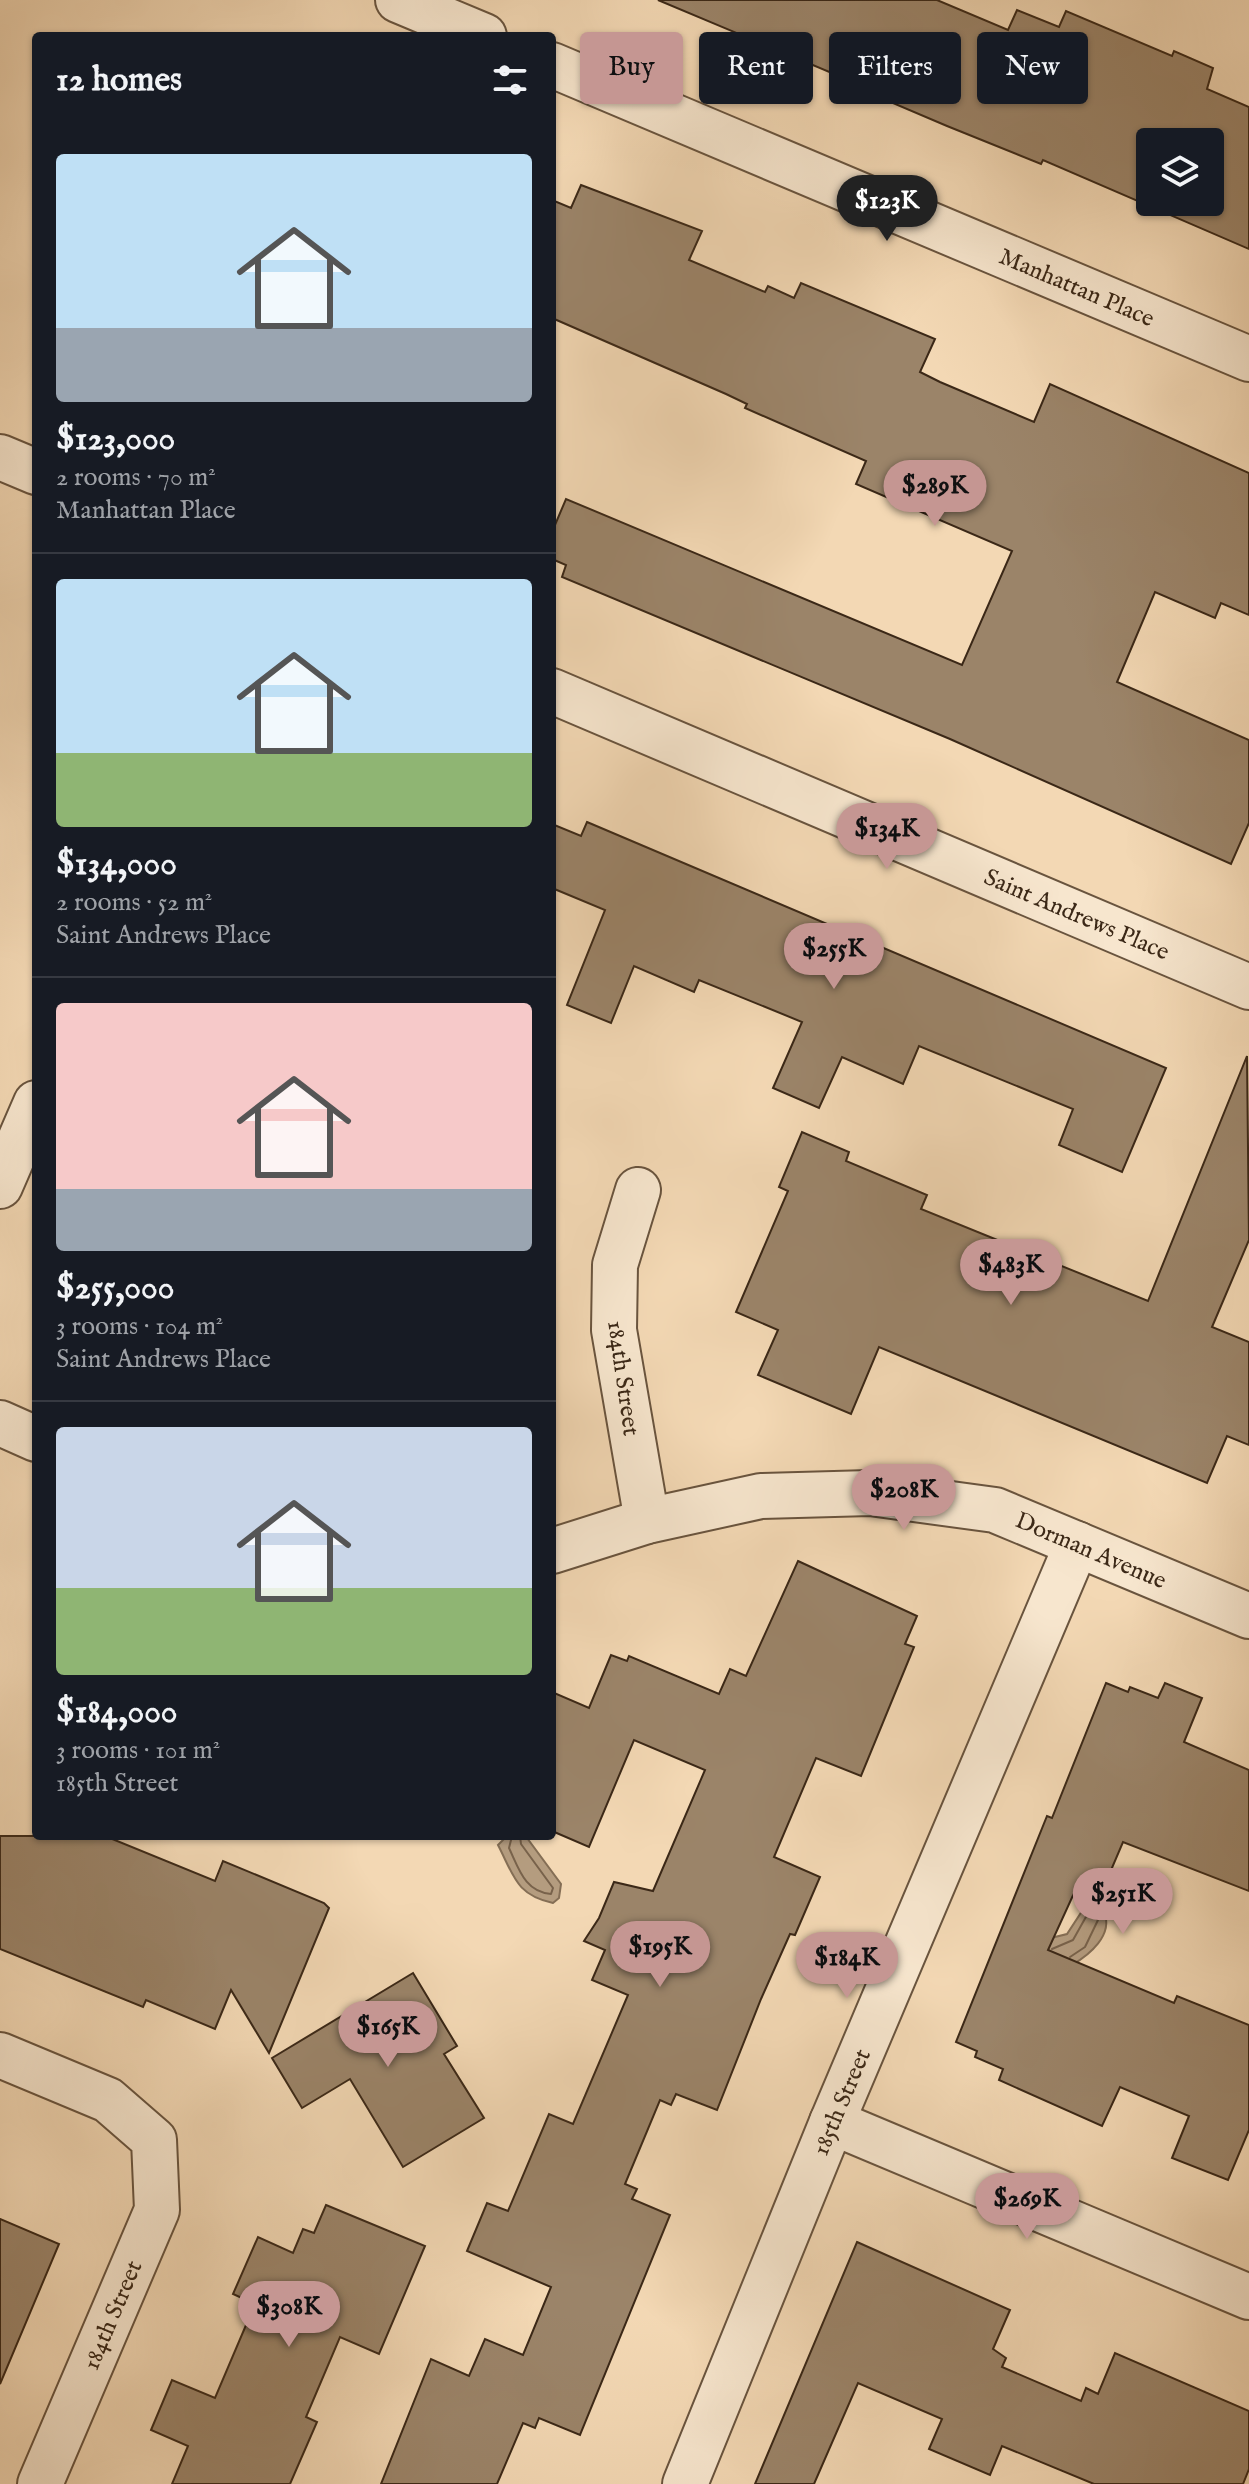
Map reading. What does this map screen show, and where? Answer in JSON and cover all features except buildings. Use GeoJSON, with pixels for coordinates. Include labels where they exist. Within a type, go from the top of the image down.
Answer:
{"type":"FeatureCollection","features":[{"type":"Feature","properties":{"kind":"street"},"geometry":{"type":"LineString","coordinates":[[398,0],[474,32]]}},
{"type":"Feature","properties":{"kind":"street","name":"Manhattan Place"},"geometry":{"type":"LineString","coordinates":[[556,67],[1249,359]]}},
{"type":"Feature","properties":{"kind":"street"},"geometry":{"type":"LineString","coordinates":[[0,457],[32,470]]}},
{"type":"Feature","properties":{"kind":"street","name":"Saint Andrews Place"},"geometry":{"type":"LineString","coordinates":[[556,693],[1249,987]]}},
{"type":"Feature","properties":{"kind":"street"},"geometry":{"type":"LineString","coordinates":[[0,1186],[32,1112]]}},
{"type":"Feature","properties":{"kind":"street","name":"184th Street"},"geometry":{"type":"LineString","coordinates":[[638,1190],[615,1265],[614,1330],[647,1521]]}},
{"type":"Feature","properties":{"kind":"street"},"geometry":{"type":"LineString","coordinates":[[0,1423],[32,1437]]}},
{"type":"Feature","properties":{"kind":"street","name":"Dorman Avenue"},"geometry":{"type":"LineString","coordinates":[[556,1550],[647,1521],[761,1496],[870,1493],[995,1510],[1249,1616]]}},
{"type":"Feature","properties":{"kind":"street","name":"185th Street"},"geometry":{"type":"LineString","coordinates":[[685,2484],[832,2122],[1077,1544]]}},
{"type":"Feature","properties":{"kind":"street","name":"184th Street"},"geometry":{"type":"LineString","coordinates":[[0,2055],[108,2100],[154,2140],[157,2210],[40,2484]]}},
{"type":"Feature","properties":{"kind":"street"},"geometry":{"type":"LineString","coordinates":[[832,2122],[1249,2297]]}},
{"type":"Feature","properties":{"kind":"water"},"geometry":{"type":"Polygon","coordinates":[[[503,1840],[528,1840],[561,1884],[559,1898],[553,1903],[524,1889],[498,1845],[503,1840]]]}},
{"type":"Feature","properties":{"kind":"water"},"geometry":{"type":"Polygon","coordinates":[[[1086,1905],[1104,1912],[1106,1929],[1092,1950],[1072,1965],[1044,1947],[1051,1938],[1067,1934],[1086,1905]]]}}]}
